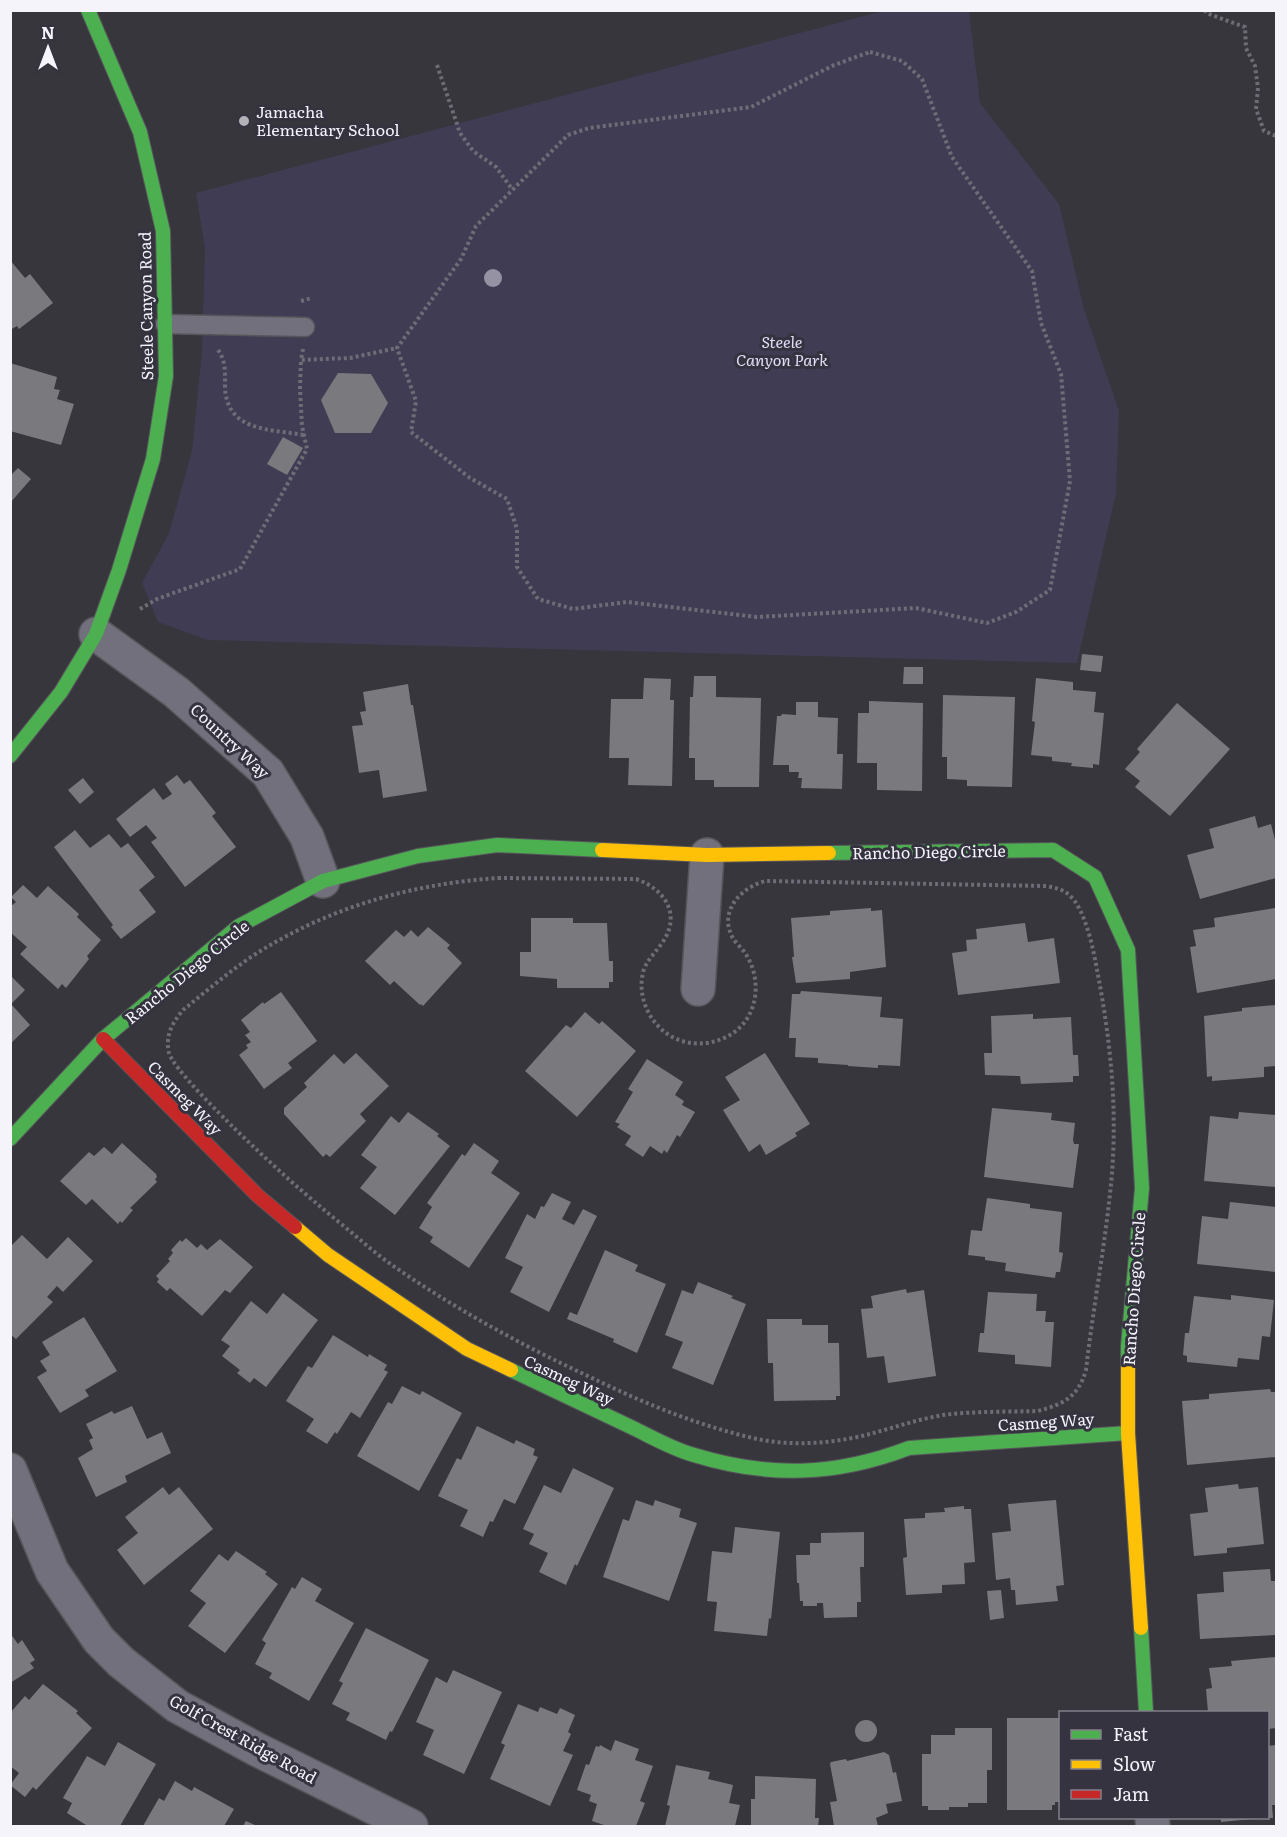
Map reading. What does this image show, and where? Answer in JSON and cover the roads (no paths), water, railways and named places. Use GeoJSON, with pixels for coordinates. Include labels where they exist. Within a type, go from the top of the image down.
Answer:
{"type":"FeatureCollection","features":[{"type":"Feature","properties":{"kind":"street","name":"Steele Canyon Road"},"geometry":{"type":"LineString","coordinates":[[10,756],[61,692],[96,634],[119,570],[153,459],[166,376],[163,231],[140,132],[88,10]]}},
{"type":"Feature","properties":{"kind":"street","name":"Country Way"},"geometry":{"type":"LineString","coordinates":[[96,634],[176,692],[268,773],[307,837],[323,881]]}},
{"type":"Feature","properties":{"kind":"street","name":"Rancho Diego Circle"},"geometry":{"type":"LineString","coordinates":[[10,1139],[103,1039],[238,926],[323,881],[418,856],[497,845],[707,855],[1053,850],[1095,877],[1128,950],[1142,1188],[1128,1346],[1128,1433],[1146,1711]]}},
{"type":"Feature","properties":{"kind":"street"},"geometry":{"type":"LineString","coordinates":[[698,989],[707,855]]}},
{"type":"Feature","properties":{"kind":"street","name":"Casmeg Way"},"geometry":{"type":"LineString","coordinates":[[103,1039],[256,1195],[328,1255],[467,1350],[692,1455],[744,1468],[768,1471],[814,1471],[878,1460],[909,1448],[1128,1433]]}},
{"type":"Feature","properties":{"kind":"street","name":"Golf Crest Ridge Road"},"geometry":{"type":"LineString","coordinates":[[10,1470],[52,1571],[99,1640],[121,1662],[177,1706],[256,1749],[411,1827]]}},
{"type":"Feature","properties":{"kind":"lane"},"geometry":{"type":"LineString","coordinates":[[165,324],[305,327]]}},
{"type":"Feature","properties":{"kind":"place","name":"Jamacha Elementary School"},"geometry":{"type":"Point","coordinates":[244,121]}},
{"type":"Feature","properties":{"kind":"park label","name":"Steele Canyon Park"},"geometry":{"type":"Point","coordinates":[782,351]}}]}
